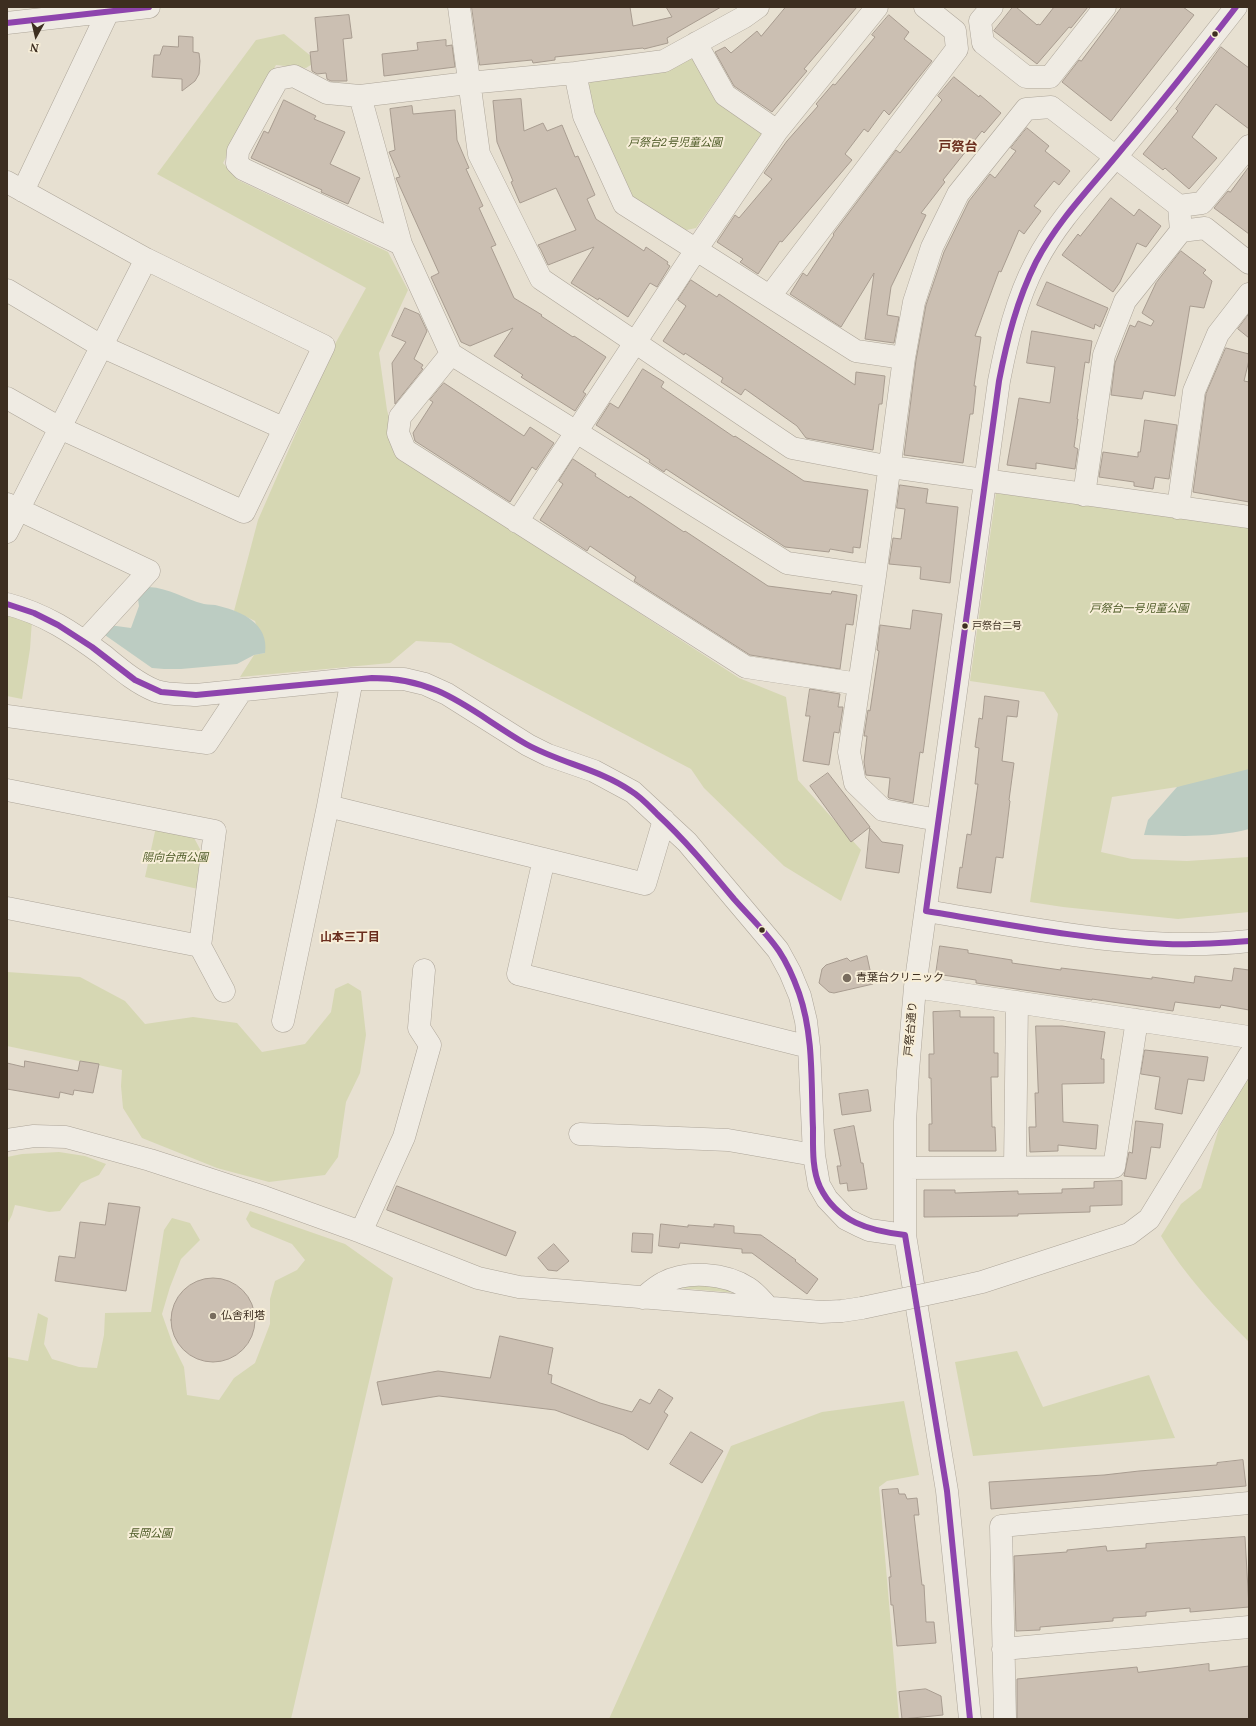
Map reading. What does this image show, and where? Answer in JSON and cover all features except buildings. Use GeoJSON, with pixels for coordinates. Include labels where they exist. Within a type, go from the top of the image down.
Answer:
{"type":"FeatureCollection","features":[{"type":"Feature","properties":{"kind":"street"},"geometry":{"type":"LineString","coordinates":[[7,23],[105,10],[149,7]]}},
{"type":"Feature","properties":{"kind":"street"},"geometry":{"type":"LineString","coordinates":[[459,7],[468,83],[479,154],[542,279],[792,448],[891,467],[1249,518]]}},
{"type":"Feature","properties":{"kind":"street"},"geometry":{"type":"LineString","coordinates":[[401,244],[243,169],[237,162],[238,151],[278,79],[294,76],[326,93],[360,96],[468,83],[575,73],[664,61],[744,17],[758,7]]}},
{"type":"Feature","properties":{"kind":"street"},"geometry":{"type":"LineString","coordinates":[[517,522],[696,250],[777,131],[877,7]]}},
{"type":"Feature","properties":{"kind":"street"},"geometry":{"type":"LineString","coordinates":[[770,296],[957,49],[955,31],[925,7]]}},
{"type":"Feature","properties":{"kind":"street"},"geometry":{"type":"LineString","coordinates":[[992,7],[980,22],[983,43],[1026,77],[1050,77],[1105,7]]}},
{"type":"Feature","properties":{"kind":"street"},"geometry":{"type":"LineString","coordinates":[[7,398],[60,428],[244,512],[283,428],[324,346],[146,259],[15,187],[105,10]]}},
{"type":"Feature","properties":{"kind":"street","name":"戸祭台通り"},"geometry":{"type":"LineString","coordinates":[[970,1719],[947,1491],[905,1235],[905,1168],[908,1071],[915,987],[999,381],[1017,306],[1035,264],[1048,241],[1062,220],[1240,11]]}},
{"type":"Feature","properties":{"kind":"street"},"geometry":{"type":"LineString","coordinates":[[956,40],[982,34]]}},
{"type":"Feature","properties":{"kind":"street"},"geometry":{"type":"LineString","coordinates":[[696,43],[726,95],[777,131]]}},
{"type":"Feature","properties":{"kind":"street"},"geometry":{"type":"LineString","coordinates":[[575,73],[584,116],[624,204],[856,351],[904,358]]}},
{"type":"Feature","properties":{"kind":"street"},"geometry":{"type":"LineString","coordinates":[[1037,77],[1038,108]]}},
{"type":"Feature","properties":{"kind":"street"},"geometry":{"type":"LineString","coordinates":[[360,96],[401,244],[451,354],[787,563],[875,576]]}},
{"type":"Feature","properties":{"kind":"street"},"geometry":{"type":"LineString","coordinates":[[938,820],[883,810],[855,783],[849,752],[891,467],[904,358],[914,302],[932,247],[958,194],[1026,109],[1051,107],[1179,206],[1202,203],[1249,146]]}},
{"type":"Feature","properties":{"kind":"street"},"geometry":{"type":"LineString","coordinates":[[1202,203],[1205,228],[1249,263]]}},
{"type":"Feature","properties":{"kind":"street"},"geometry":{"type":"LineString","coordinates":[[1084,495],[1104,355],[1125,301],[1181,231],[1179,206]]}},
{"type":"Feature","properties":{"kind":"street"},"geometry":{"type":"LineString","coordinates":[[1181,231],[1205,228]]}},
{"type":"Feature","properties":{"kind":"street"},"geometry":{"type":"LineString","coordinates":[[7,532],[13,508],[60,428],[146,259]]}},
{"type":"Feature","properties":{"kind":"street"},"geometry":{"type":"LineString","coordinates":[[7,290],[101,346],[283,428]]}},
{"type":"Feature","properties":{"kind":"street"},"geometry":{"type":"LineString","coordinates":[[1178,508],[1194,391],[1218,334],[1249,294]]}},
{"type":"Feature","properties":{"kind":"street"},"geometry":{"type":"LineString","coordinates":[[451,354],[400,417],[398,433],[405,450],[746,667],[859,684]]}},
{"type":"Feature","properties":{"kind":"street"},"geometry":{"type":"LineString","coordinates":[[13,508],[149,570],[85,641]]}},
{"type":"Feature","properties":{"kind":"street"},"geometry":{"type":"LineString","coordinates":[[7,604],[48,618],[85,641],[142,684],[157,691],[196,695],[352,679],[404,679],[425,684],[447,694],[528,745],[548,755],[594,771],[634,792],[687,842],[778,950],[790,972],[800,996],[806,1021],[809,1047],[814,1156],[819,1185],[827,1199],[846,1219],[869,1230],[905,1235]]}},
{"type":"Feature","properties":{"kind":"street"},"geometry":{"type":"LineString","coordinates":[[283,1021],[328,806],[352,679]]}},
{"type":"Feature","properties":{"kind":"street"},"geometry":{"type":"LineString","coordinates":[[7,716],[207,743],[242,690]]}},
{"type":"Feature","properties":{"kind":"street"},"geometry":{"type":"LineString","coordinates":[[7,790],[215,831],[200,946],[224,991]]}},
{"type":"Feature","properties":{"kind":"street"},"geometry":{"type":"LineString","coordinates":[[328,806],[645,884],[664,820]]}},
{"type":"Feature","properties":{"kind":"street"},"geometry":{"type":"LineString","coordinates":[[544,859],[518,974],[809,1047]]}},
{"type":"Feature","properties":{"kind":"street"},"geometry":{"type":"LineString","coordinates":[[7,908],[200,946]]}},
{"type":"Feature","properties":{"kind":"street"},"geometry":{"type":"LineString","coordinates":[[926,911],[1063,933],[1141,942],[1192,945],[1249,941]]}},
{"type":"Feature","properties":{"kind":"street"},"geometry":{"type":"LineString","coordinates":[[361,1232],[404,1137],[430,1044],[418,1028],[424,970]]}},
{"type":"Feature","properties":{"kind":"street"},"geometry":{"type":"LineString","coordinates":[[915,987],[1249,1037]]}},
{"type":"Feature","properties":{"kind":"street"},"geometry":{"type":"LineString","coordinates":[[1015,1166],[1017,1002]]}},
{"type":"Feature","properties":{"kind":"street"},"geometry":{"type":"LineString","coordinates":[[905,1168],[1015,1166],[1114,1167],[1136,1020]]}},
{"type":"Feature","properties":{"kind":"street"},"geometry":{"type":"LineString","coordinates":[[7,1140],[34,1136],[66,1137],[96,1144],[264,1197],[361,1232],[478,1278],[518,1287],[821,1312],[842,1311],[982,1282],[1129,1234],[1149,1219],[1249,1056]]}},
{"type":"Feature","properties":{"kind":"street"},"geometry":{"type":"LineString","coordinates":[[580,1134],[728,1140],[814,1156]]}},
{"type":"Feature","properties":{"kind":"street"},"geometry":{"type":"LineString","coordinates":[[1005,1719],[1001,1526],[1249,1503]]}},
{"type":"Feature","properties":{"kind":"street"},"geometry":{"type":"LineString","coordinates":[[1003,1649],[1249,1627]]}},
{"type":"Feature","properties":{"kind":"green space"},"geometry":{"type":"Polygon","coordinates":[[[284,34],[317,61],[306,68],[276,65],[223,163],[238,180],[388,252],[408,290],[379,353],[387,410],[400,457],[739,678],[786,697],[798,780],[861,850],[841,901],[784,866],[704,788],[691,769],[451,643],[416,641],[390,663],[240,677],[254,655],[265,653],[255,621],[234,611],[258,520],[335,344],[366,288],[157,174],[256,40],[284,34]]]}},
{"type":"Feature","properties":{"kind":"green space","name":"戸祭台2号児童公園"},"geometry":{"type":"Polygon","coordinates":[[[695,51],[763,133],[696,228],[682,231],[626,195],[590,109],[587,87],[594,77],[695,51]]]}},
{"type":"Feature","properties":{"kind":"green space","name":"戸祭台一号児童公園"},"geometry":{"type":"Polygon","coordinates":[[[996,493],[1249,526],[1249,776],[1112,797],[1101,852],[1132,859],[1187,861],[1249,857],[1249,912],[1178,919],[1063,907],[1030,902],[1058,714],[1044,692],[970,681],[996,493]]]}},
{"type":"Feature","properties":{"kind":"green space"},"geometry":{"type":"Polygon","coordinates":[[[7,612],[32,620],[30,649],[22,699],[7,696],[7,612]]]}},
{"type":"Feature","properties":{"kind":"green space","name":"陽向台西公園"},"geometry":{"type":"Polygon","coordinates":[[[156,827],[193,836],[200,849],[198,889],[145,877],[156,827]]]}},
{"type":"Feature","properties":{"kind":"green space"},"geometry":{"type":"Polygon","coordinates":[[[7,972],[80,977],[125,1001],[145,1024],[193,1017],[237,1023],[262,1052],[305,1044],[331,1012],[335,989],[348,983],[361,991],[366,1035],[360,1073],[346,1102],[338,1157],[325,1175],[269,1182],[217,1168],[142,1138],[123,1108],[121,1086],[122,1070],[7,1046],[7,972]]]}},
{"type":"Feature","properties":{"kind":"green space"},"geometry":{"type":"Polygon","coordinates":[[[1249,1074],[1249,1342],[1202,1291],[1180,1264],[1161,1236],[1181,1204],[1201,1188],[1219,1128],[1249,1074]]]}},
{"type":"Feature","properties":{"kind":"green space"},"geometry":{"type":"Polygon","coordinates":[[[59,1152],[85,1156],[106,1164],[99,1175],[81,1183],[60,1211],[49,1212],[15,1205],[7,1225],[7,1157],[22,1154],[59,1152]]]}},
{"type":"Feature","properties":{"kind":"green space","name":"長岡公園"},"geometry":{"type":"Polygon","coordinates":[[[250,1211],[345,1244],[393,1278],[291,1719],[7,1719],[7,1357],[28,1361],[38,1313],[48,1318],[44,1344],[52,1359],[79,1367],[97,1368],[104,1335],[105,1313],[151,1312],[164,1230],[172,1218],[190,1223],[200,1240],[181,1259],[170,1287],[162,1314],[173,1345],[184,1367],[187,1395],[219,1400],[234,1378],[255,1363],[270,1324],[270,1299],[275,1281],[297,1270],[305,1260],[292,1244],[251,1227],[246,1219],[250,1211]]]}},
{"type":"Feature","properties":{"kind":"green space"},"geometry":{"type":"Polygon","coordinates":[[[715,1283],[737,1293],[679,1288],[679,1287],[715,1283]]]}},
{"type":"Feature","properties":{"kind":"green space"},"geometry":{"type":"Polygon","coordinates":[[[1017,1351],[1043,1407],[1149,1375],[1175,1438],[973,1456],[955,1362],[1017,1351]]]}},
{"type":"Feature","properties":{"kind":"green space"},"geometry":{"type":"Polygon","coordinates":[[[904,1401],[919,1475],[887,1481],[879,1487],[899,1719],[609,1719],[731,1446],[822,1412],[904,1401]]]}},
{"type":"Feature","properties":{"kind":"shaded area"},"geometry":{"type":"Polygon","coordinates":[[[149,587],[163,589],[197,602],[215,605],[245,616],[259,627],[263,634],[265,653],[254,655],[237,664],[181,669],[152,668],[102,633],[109,625],[131,628],[139,606],[138,599],[149,587]]]}},
{"type":"Feature","properties":{"kind":"shaded area"},"geometry":{"type":"Polygon","coordinates":[[[1249,769],[1249,829],[1210,835],[1144,835],[1148,820],[1177,787],[1249,769]]]}},
{"type":"Feature","properties":{"kind":"transit line"},"geometry":{"type":"LineString","coordinates":[[7,23],[149,7]]}},
{"type":"Feature","properties":{"kind":"transit line"},"geometry":{"type":"LineString","coordinates":[[1236,7],[1137,132],[1054,232],[1036,262],[1023,291],[1009,335],[999,381],[926,911],[1046,931],[1137,942],[1187,944],[1249,941]]}},
{"type":"Feature","properties":{"kind":"transit line"},"geometry":{"type":"LineString","coordinates":[[7,604],[34,613],[58,625],[92,647],[135,680],[161,692],[196,695],[372,678],[396,680],[437,690],[539,751],[593,771],[619,783],[635,793],[687,844],[763,931],[774,944],[788,966],[804,1009],[811,1060],[814,1159],[817,1180],[820,1187],[827,1199],[845,1217],[856,1223],[879,1231],[905,1235],[947,1491],[970,1719]]}},
{"type":"Feature","properties":{"kind":"place","name":"戸祭台二号"},"geometry":{"type":"Point","coordinates":[965,626]}},
{"type":"Feature","properties":{"kind":"place","name":"青葉台クリニック"},"geometry":{"type":"Point","coordinates":[847,978]}},
{"type":"Feature","properties":{"kind":"place","name":"仏舎利塔"},"geometry":{"type":"Point","coordinates":[213,1316]}},
{"type":"Feature","properties":{"kind":"district","name":"戸祭台"},"geometry":{"type":"Point","coordinates":[958,147]}},
{"type":"Feature","properties":{"kind":"district","name":"山本三丁目"},"geometry":{"type":"Point","coordinates":[350,938]}}]}
